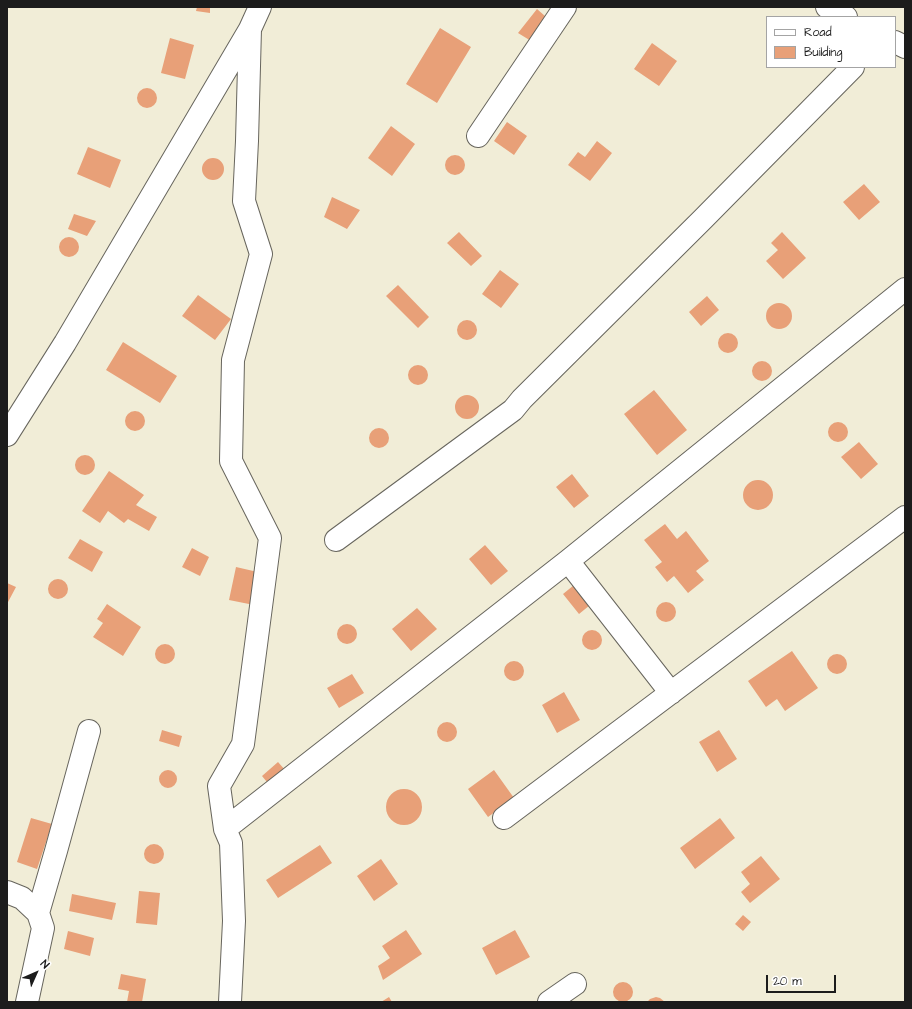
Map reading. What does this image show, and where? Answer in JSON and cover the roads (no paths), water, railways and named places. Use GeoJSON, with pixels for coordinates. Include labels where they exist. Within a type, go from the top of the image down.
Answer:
{"type":"FeatureCollection","features":[{"type":"Feature","properties":{"kind":"street"},"geometry":{"type":"LineString","coordinates":[[7,435],[69,336],[250,29],[260,7]]}},
{"type":"Feature","properties":{"kind":"street"},"geometry":{"type":"LineString","coordinates":[[478,136],[565,7]]}},
{"type":"Feature","properties":{"kind":"street"},"geometry":{"type":"LineString","coordinates":[[827,7],[844,16]]}},
{"type":"Feature","properties":{"kind":"street"},"geometry":{"type":"LineString","coordinates":[[230,1002],[234,921],[231,844],[225,829],[218,786],[243,744],[270,538],[231,461],[233,360],[261,254],[244,201],[250,29]]}},
{"type":"Feature","properties":{"kind":"street"},"geometry":{"type":"LineString","coordinates":[[896,43],[905,48]]}},
{"type":"Feature","properties":{"kind":"street"},"geometry":{"type":"LineString","coordinates":[[336,540],[513,410],[533,388],[852,68]]}},
{"type":"Feature","properties":{"kind":"street"},"geometry":{"type":"LineString","coordinates":[[225,829],[568,561],[905,289]]}},
{"type":"Feature","properties":{"kind":"street"},"geometry":{"type":"LineString","coordinates":[[504,818],[905,517]]}},
{"type":"Feature","properties":{"kind":"street"},"geometry":{"type":"LineString","coordinates":[[568,561],[671,693]]}},
{"type":"Feature","properties":{"kind":"street"},"geometry":{"type":"LineString","coordinates":[[38,913],[89,731]]}},
{"type":"Feature","properties":{"kind":"street"},"geometry":{"type":"LineString","coordinates":[[7,892],[22,898],[38,913],[43,928],[27,1002]]}},
{"type":"Feature","properties":{"kind":"street"},"geometry":{"type":"LineString","coordinates":[[549,1002],[575,984]]}}]}
